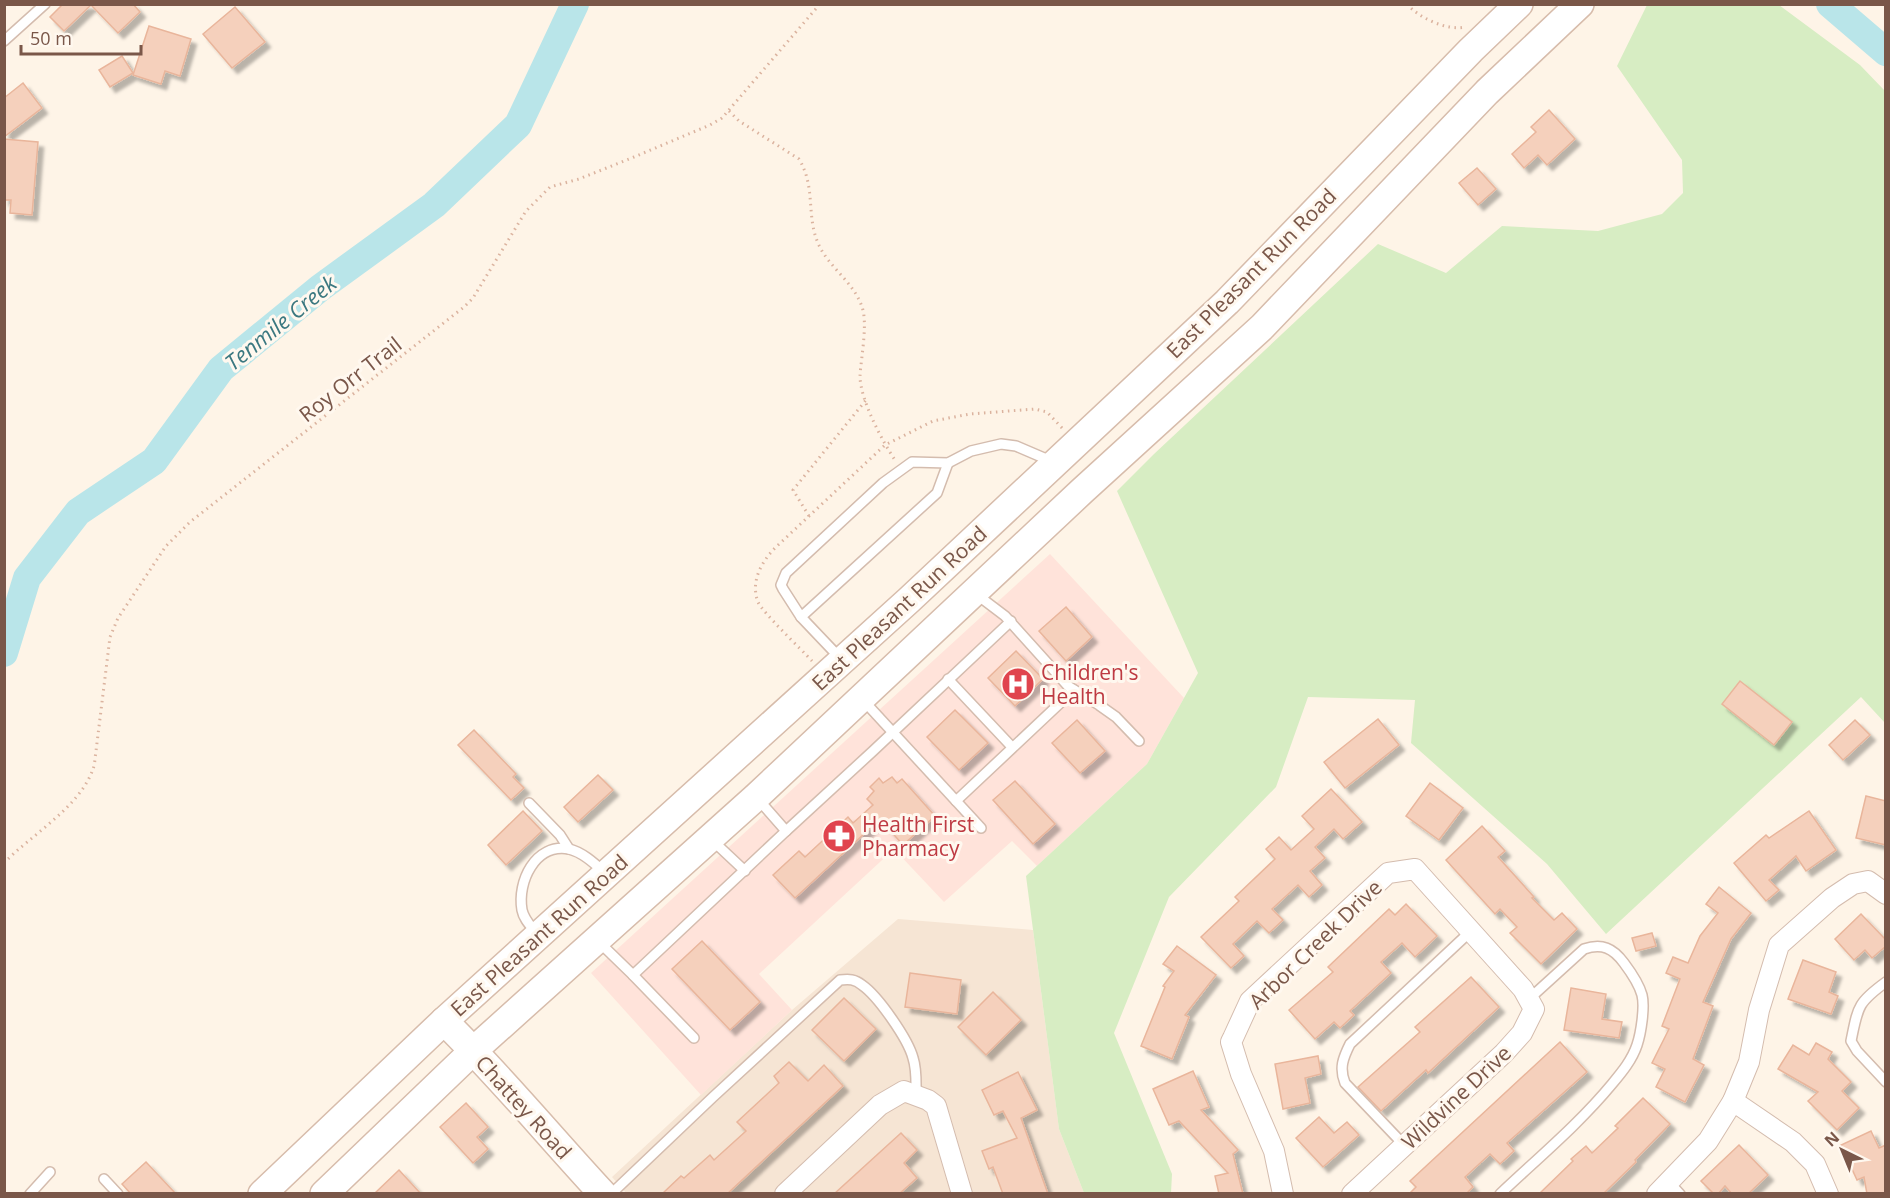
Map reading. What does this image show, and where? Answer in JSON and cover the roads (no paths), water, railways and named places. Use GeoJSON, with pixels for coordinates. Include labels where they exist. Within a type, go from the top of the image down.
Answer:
{"type":"FeatureCollection","features":[{"type":"Feature","properties":{"kind":"main road","name":"East Pleasant Run Road"},"geometry":{"type":"LineString","coordinates":[[262,1194],[444,1021],[842,661],[1227,302],[1470,50],[1519,4]]}},
{"type":"Feature","properties":{"kind":"main road","name":"East Pleasant Run Road"},"geometry":{"type":"LineString","coordinates":[[324,1194],[474,1050],[756,797],[974,592],[1262,327],[1487,92],[1580,4]]}},
{"type":"Feature","properties":{"kind":"main road"},"geometry":{"type":"LineString","coordinates":[[1374,149],[1404,179]]}},
{"type":"Feature","properties":{"kind":"main road"},"geometry":{"type":"LineString","coordinates":[[1056,463],[1083,491]]}},
{"type":"Feature","properties":{"kind":"main road"},"geometry":{"type":"LineString","coordinates":[[728,765],[756,797]]}},
{"type":"Feature","properties":{"kind":"main road","name":"Chattey Road"},"geometry":{"type":"LineString","coordinates":[[444,1021],[474,1050],[603,1194]]}},
{"type":"Feature","properties":{"kind":"street","name":"Arbor Creek Drive"},"geometry":{"type":"LineString","coordinates":[[1283,1194],[1274,1151],[1241,1074],[1231,1042],[1250,1001],[1388,873],[1415,869],[1526,994]]}},
{"type":"Feature","properties":{"kind":"street"},"geometry":{"type":"LineString","coordinates":[[1669,1190],[1708,1142],[1733,1101],[1749,1062],[1759,1010],[1779,945],[1832,898],[1853,884],[1868,881],[1886,894]]}},
{"type":"Feature","properties":{"kind":"street","name":"Wildvine Drive"},"geometry":{"type":"LineString","coordinates":[[1352,1194],[1504,1053],[1522,1033],[1534,1009],[1526,994]]}},
{"type":"Feature","properties":{"kind":"street"},"geometry":{"type":"LineString","coordinates":[[785,1194],[880,1105],[904,1092],[927,1100],[936,1106],[958,1191]]}},
{"type":"Feature","properties":{"kind":"street"},"geometry":{"type":"LineString","coordinates":[[1733,1101],[1793,1142],[1815,1164],[1828,1194]]}},
{"type":"Feature","properties":{"kind":"lane"},"geometry":{"type":"LineString","coordinates":[[4,41],[45,4]]}},
{"type":"Feature","properties":{"kind":"lane"},"geometry":{"type":"LineString","coordinates":[[842,661],[801,617],[781,585],[786,573],[883,483],[912,462],[948,463],[971,451],[1001,444],[1016,446],[1056,463]]}},
{"type":"Feature","properties":{"kind":"lane"},"geometry":{"type":"LineString","coordinates":[[801,617],[937,493],[948,463]]}},
{"type":"Feature","properties":{"kind":"lane"},"geometry":{"type":"LineString","coordinates":[[974,592],[1011,621],[1068,686],[1116,717],[1139,741]]}},
{"type":"Feature","properties":{"kind":"lane"},"geometry":{"type":"LineString","coordinates":[[633,975],[1011,621]]}},
{"type":"Feature","properties":{"kind":"lane"},"geometry":{"type":"LineString","coordinates":[[948,680],[1012,747]]}},
{"type":"Feature","properties":{"kind":"lane"},"geometry":{"type":"LineString","coordinates":[[956,801],[1074,690]]}},
{"type":"Feature","properties":{"kind":"lane"},"geometry":{"type":"LineString","coordinates":[[861,698],[981,828]]}},
{"type":"Feature","properties":{"kind":"lane"},"geometry":{"type":"LineString","coordinates":[[756,797],[786,831]]}},
{"type":"Feature","properties":{"kind":"lane"},"geometry":{"type":"LineString","coordinates":[[529,803],[560,835],[569,849]]}},
{"type":"Feature","properties":{"kind":"lane"},"geometry":{"type":"LineString","coordinates":[[710,838],[745,871]]}},
{"type":"Feature","properties":{"kind":"lane"},"geometry":{"type":"LineString","coordinates":[[539,935],[526,920],[522,910],[522,895],[531,864],[539,856],[556,849],[569,849],[587,858],[607,874]]}},
{"type":"Feature","properties":{"kind":"lane"},"geometry":{"type":"LineString","coordinates":[[1404,1145],[1346,1083],[1341,1073],[1343,1058],[1350,1044],[1471,931]]}},
{"type":"Feature","properties":{"kind":"lane"},"geometry":{"type":"LineString","coordinates":[[597,940],[694,1038]]}},
{"type":"Feature","properties":{"kind":"lane"},"geometry":{"type":"LineString","coordinates":[[1500,1194],[1594,1105],[1629,1063],[1637,1045],[1642,1021],[1642,995],[1629,969],[1619,957],[1606,948],[1596,945],[1584,949],[1526,994]]}},
{"type":"Feature","properties":{"kind":"lane"},"geometry":{"type":"LineString","coordinates":[[611,1194],[840,980],[850,979],[862,984],[878,1000],[904,1038],[914,1059],[916,1096]]}},
{"type":"Feature","properties":{"kind":"lane"},"geometry":{"type":"LineString","coordinates":[[1886,982],[1867,995],[1858,1006],[1851,1041],[1857,1051],[1886,1082]]}},
{"type":"Feature","properties":{"kind":"lane"},"geometry":{"type":"LineString","coordinates":[[30,1194],[50,1172]]}},
{"type":"Feature","properties":{"kind":"lane"},"geometry":{"type":"LineString","coordinates":[[104,1179],[118,1194]]}},
{"type":"Feature","properties":{"kind":"waterway","name":"Tenmile Creek"},"geometry":{"type":"LineString","coordinates":[[4,653],[27,578],[78,512],[154,461],[221,369],[320,288],[434,205],[518,125],[575,4]]}},
{"type":"Feature","properties":{"kind":"waterway","name":"Tenmile Creek"},"geometry":{"type":"LineString","coordinates":[[1830,4],[1886,52]]}},
{"type":"Feature","properties":{"kind":"place","name":"Children's Health"},"geometry":{"type":"Point","coordinates":[1018,684]}},
{"type":"Feature","properties":{"kind":"place","name":"Health First Pharmacy"},"geometry":{"type":"Point","coordinates":[839,836]}}]}
